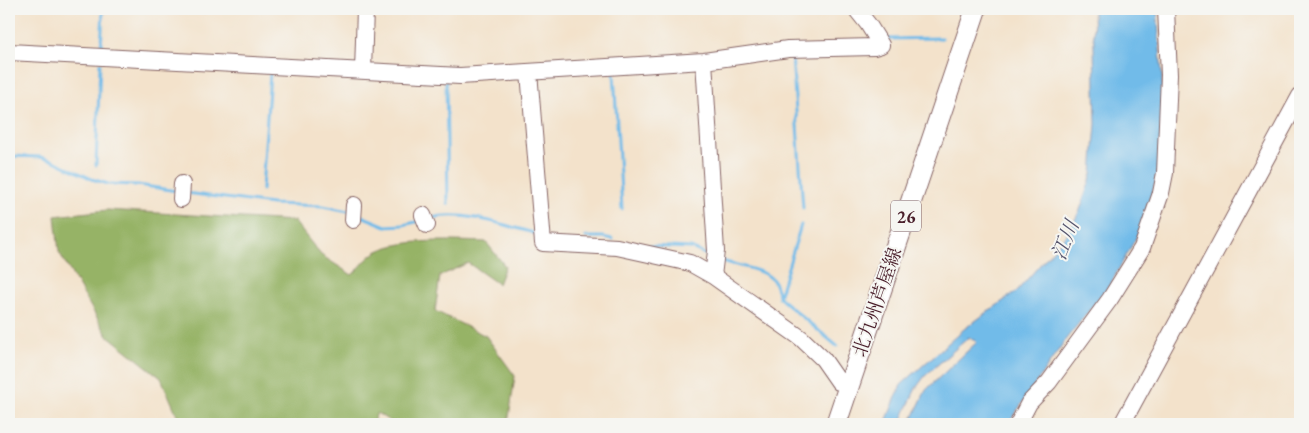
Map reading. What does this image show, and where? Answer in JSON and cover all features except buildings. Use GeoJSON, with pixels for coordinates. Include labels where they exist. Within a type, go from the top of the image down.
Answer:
{"type":"FeatureCollection","features":[{"type":"Feature","properties":{"kind":"main road","name":"北九州芦屋線"},"geometry":{"type":"LineString","coordinates":[[824,424],[964,9]]}},
{"type":"Feature","properties":{"kind":"main road","name":"北九州芦屋線"},"geometry":{"type":"LineString","coordinates":[[836,424],[976,9]]}},
{"type":"Feature","properties":{"kind":"street"},"geometry":{"type":"LineString","coordinates":[[363,71],[365,9]]}},
{"type":"Feature","properties":{"kind":"street"},"geometry":{"type":"LineString","coordinates":[[9,52],[460,76],[704,61],[788,49],[874,47],[881,45],[856,9]]}},
{"type":"Feature","properties":{"kind":"street"},"geometry":{"type":"LineString","coordinates":[[1018,424],[1029,403],[1049,382],[1123,281],[1142,248],[1161,193],[1165,173],[1169,75],[1166,9]]}},
{"type":"Feature","properties":{"kind":"street"},"geometry":{"type":"LineString","coordinates":[[704,61],[716,251],[713,276]]}},
{"type":"Feature","properties":{"kind":"street"},"geometry":{"type":"LineString","coordinates":[[528,72],[543,243],[617,247],[690,263],[713,276],[801,338],[823,359],[839,382]]}},
{"type":"Feature","properties":{"kind":"street"},"geometry":{"type":"LineString","coordinates":[[1122,424],[1300,96]]}},
{"type":"Feature","properties":{"kind":"green space"},"geometry":{"type":"Polygon","coordinates":[[[107,210],[294,221],[321,255],[352,275],[374,253],[389,247],[431,241],[486,242],[505,266],[498,284],[468,263],[440,276],[435,311],[486,336],[515,376],[508,424],[394,424],[377,413],[372,424],[181,424],[161,378],[107,335],[59,252],[55,216],[107,210]]]}},
{"type":"Feature","properties":{"kind":"water","name":"江川"},"geometry":{"type":"Polygon","coordinates":[[[1093,9],[1157,9],[1162,75],[1163,134],[1156,181],[1142,227],[1110,285],[1066,339],[1008,424],[910,424],[926,390],[977,342],[969,337],[925,376],[916,388],[900,424],[885,424],[901,385],[964,329],[1017,291],[1068,233],[1080,210],[1092,174],[1096,124],[1093,9]]]}},
{"type":"Feature","properties":{"kind":"waterway"},"geometry":{"type":"LineString","coordinates":[[101,50],[103,9]]}},
{"type":"Feature","properties":{"kind":"waterway"},"geometry":{"type":"LineString","coordinates":[[885,39],[942,38]]}},
{"type":"Feature","properties":{"kind":"waterway"},"geometry":{"type":"LineString","coordinates":[[792,56],[803,208]]}},
{"type":"Feature","properties":{"kind":"waterway"},"geometry":{"type":"LineString","coordinates":[[96,165],[100,63]]}},
{"type":"Feature","properties":{"kind":"waterway"},"geometry":{"type":"LineString","coordinates":[[262,190],[270,73]]}},
{"type":"Feature","properties":{"kind":"waterway"},"geometry":{"type":"LineString","coordinates":[[614,73],[622,209]]}},
{"type":"Feature","properties":{"kind":"waterway"},"geometry":{"type":"LineString","coordinates":[[446,81],[448,204]]}},
{"type":"Feature","properties":{"kind":"waterway"},"geometry":{"type":"LineString","coordinates":[[9,156],[40,157],[52,160],[92,179],[108,184],[138,185],[177,191]]}},
{"type":"Feature","properties":{"kind":"waterway"},"geometry":{"type":"LineString","coordinates":[[186,193],[272,204],[323,206],[348,211]]}},
{"type":"Feature","properties":{"kind":"waterway"},"geometry":{"type":"LineString","coordinates":[[359,215],[386,226],[420,221]]}},
{"type":"Feature","properties":{"kind":"waterway"},"geometry":{"type":"LineString","coordinates":[[431,218],[444,216],[471,217],[537,234]]}},
{"type":"Feature","properties":{"kind":"waterway"},"geometry":{"type":"LineString","coordinates":[[779,297],[801,225]]}},
{"type":"Feature","properties":{"kind":"waterway"},"geometry":{"type":"LineString","coordinates":[[586,237],[612,239]]}},
{"type":"Feature","properties":{"kind":"waterway"},"geometry":{"type":"LineString","coordinates":[[649,246],[691,248],[709,256]]}},
{"type":"Feature","properties":{"kind":"waterway"},"geometry":{"type":"LineString","coordinates":[[720,260],[767,275],[772,279],[782,300],[837,346]]}}]}
